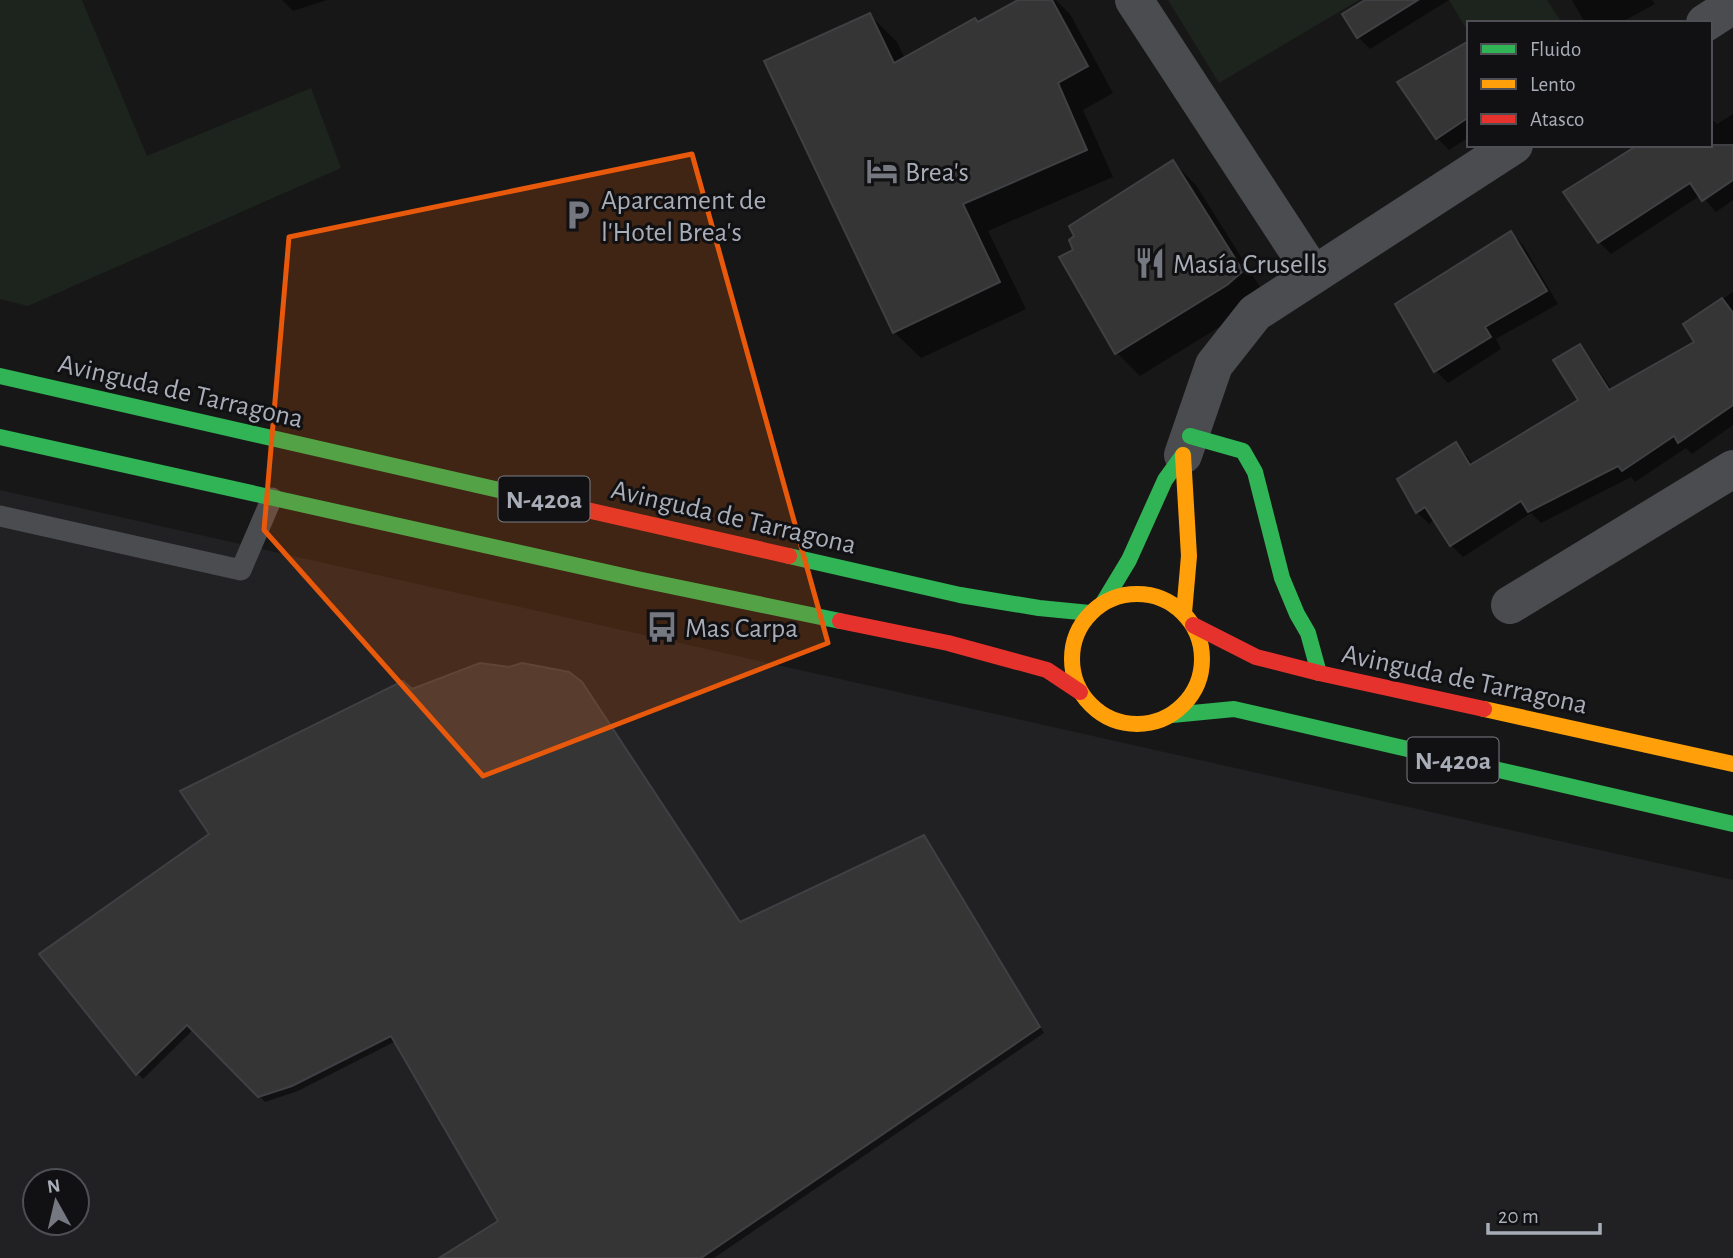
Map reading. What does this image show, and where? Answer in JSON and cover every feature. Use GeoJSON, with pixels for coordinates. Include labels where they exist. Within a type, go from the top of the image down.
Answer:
{"type":"FeatureCollection","features":[{"type":"Feature","properties":{"kind":"main road","name":"Avinguda de Tarragona"},"geometry":{"type":"LineString","coordinates":[[0,376],[960,594],[1039,608],[1097,608]]}},
{"type":"Feature","properties":{"kind":"main road","name":"N-420a"},"geometry":{"type":"LineString","coordinates":[[0,437],[637,579],[948,643],[1047,670],[1080,692],[1086,701],[1102,714],[1121,722],[1142,724],[1172,715],[1234,709],[1733,824]]}},
{"type":"Feature","properties":{"kind":"main road"},"geometry":{"type":"LineString","coordinates":[[1080,692],[1072,672],[1072,651],[1078,631],[1129,560],[1165,480],[1186,445]]}},
{"type":"Feature","properties":{"kind":"main road"},"geometry":{"type":"LineString","coordinates":[[1172,715],[1181,708],[1194,690],[1202,668],[1198,635],[1188,619],[1186,445]]}},
{"type":"Feature","properties":{"kind":"main road"},"geometry":{"type":"LineString","coordinates":[[1186,445],[1243,451],[1255,472],[1282,578],[1308,633],[1319,673]]}},
{"type":"Feature","properties":{"kind":"main road","name":"N-420a"},"geometry":{"type":"LineString","coordinates":[[1097,608],[1116,597],[1145,594],[1172,604],[1188,619]]}},
{"type":"Feature","properties":{"kind":"main road","name":"Avinguda de Tarragona"},"geometry":{"type":"LineString","coordinates":[[1188,619],[1256,657],[1733,764]]}},
{"type":"Feature","properties":{"kind":"street"},"geometry":{"type":"LineString","coordinates":[[1134,0],[1313,274]]}},
{"type":"Feature","properties":{"kind":"street"},"geometry":{"type":"LineString","coordinates":[[1708,21],[1733,5]]}},
{"type":"Feature","properties":{"kind":"street"},"geometry":{"type":"LineString","coordinates":[[1186,445],[1214,365],[1255,313],[1511,147]]}},
{"type":"Feature","properties":{"kind":"street"},"geometry":{"type":"LineString","coordinates":[[1510,605],[1733,469]]}},
{"type":"Feature","properties":{"kind":"lane"},"geometry":{"type":"LineString","coordinates":[[0,516],[241,570],[272,498]]}},
{"type":"Feature","properties":{"kind":"highlighted area"},"geometry":{"type":"Polygon","coordinates":[[[692,154],[828,643],[483,776],[264,530],[289,237],[692,154]]]}},
{"type":"Feature","properties":{"kind":"shaded area"},"geometry":{"type":"Polygon","coordinates":[[[0,0],[82,0],[147,156],[311,88],[341,168],[28,306],[0,299],[0,0]]]}},
{"type":"Feature","properties":{"kind":"shaded area"},"geometry":{"type":"Polygon","coordinates":[[[1168,0],[1359,0],[1219,83],[1168,0]]]}},
{"type":"Feature","properties":{"kind":"shaded area"},"geometry":{"type":"Polygon","coordinates":[[[1449,0],[1547,0],[1561,21],[1467,21],[1467,30],[1449,0]]]}},
{"type":"Feature","properties":{"kind":"shaded area"},"geometry":{"type":"Polygon","coordinates":[[[0,490],[1733,880],[1733,1258],[0,1258],[0,490]]]}},
{"type":"Feature","properties":{"kind":"building"},"geometry":{"type":"Polygon","coordinates":[[[1018,0],[1052,0],[1088,66],[1058,83],[1087,150],[963,204],[1000,282],[893,333],[764,61],[870,13],[894,63],[975,18],[978,22],[1018,0]]]}},
{"type":"Feature","properties":{"kind":"building"},"geometry":{"type":"Polygon","coordinates":[[[1365,0],[1418,0],[1357,38],[1342,14],[1365,0]]]}},
{"type":"Feature","properties":{"kind":"building"},"geometry":{"type":"Polygon","coordinates":[[[1467,42],[1467,118],[1436,139],[1397,82],[1467,42]]]}},
{"type":"Feature","properties":{"kind":"building"},"geometry":{"type":"Polygon","coordinates":[[[1733,145],[1733,180],[1702,201],[1690,183],[1598,243],[1563,192],[1635,147],[1733,145]]]}},
{"type":"Feature","properties":{"kind":"building","name":"Masía Crusells"},"geometry":{"type":"Polygon","coordinates":[[[1173,160],[1243,271],[1227,285],[1115,354],[1059,257],[1073,250],[1069,240],[1074,236],[1069,226],[1173,160]]]}},
{"type":"Feature","properties":{"kind":"building"},"geometry":{"type":"Polygon","coordinates":[[[1511,231],[1547,291],[1485,327],[1491,337],[1434,372],[1395,304],[1511,231]]]}},
{"type":"Feature","properties":{"kind":"building"},"geometry":{"type":"Polygon","coordinates":[[[1722,298],[1733,313],[1733,405],[1678,443],[1674,436],[1622,471],[1618,466],[1528,512],[1521,501],[1450,546],[1425,507],[1416,513],[1397,479],[1456,442],[1470,465],[1578,400],[1553,360],[1580,344],[1609,390],[1694,342],[1683,324],[1722,298]]]}},
{"type":"Feature","properties":{"kind":"building"},"geometry":{"type":"Polygon","coordinates":[[[480,663],[509,667],[522,663],[569,672],[582,682],[740,922],[924,835],[1040,1027],[701,1258],[439,1258],[498,1221],[391,1036],[292,1086],[258,1097],[187,1025],[136,1075],[39,954],[209,834],[180,791],[403,681],[412,689],[480,663]]]}},
{"type":"Feature","properties":{"kind":"traffic: fast"},"geometry":{"type":"LineString","coordinates":[[0,376],[543,500]]}},
{"type":"Feature","properties":{"kind":"traffic: fast"},"geometry":{"type":"LineString","coordinates":[[1190,436],[1243,451],[1255,472],[1282,578],[1308,633],[1319,673]]}},
{"type":"Feature","properties":{"kind":"traffic: fast"},"geometry":{"type":"LineString","coordinates":[[0,437],[637,579],[840,621]]}},
{"type":"Feature","properties":{"kind":"traffic: fast"},"geometry":{"type":"LineString","coordinates":[[1103,603],[1129,560],[1165,480],[1183,455]]}},
{"type":"Feature","properties":{"kind":"traffic: fast"},"geometry":{"type":"LineString","coordinates":[[789,556],[960,595],[1090,613]]}},
{"type":"Feature","properties":{"kind":"traffic: fast"},"geometry":{"type":"LineString","coordinates":[[1172,715],[1234,709],[1733,824]]}},
{"type":"Feature","properties":{"kind":"traffic: slow"},"geometry":{"type":"LineString","coordinates":[[1183,455],[1189,556],[1184,613]]}},
{"type":"Feature","properties":{"kind":"traffic: slow"},"geometry":{"type":"LineString","coordinates":[[1137,594],[1162,599],[1183,613],[1197,634],[1202,659],[1197,684],[1183,705],[1162,719],[1137,724],[1112,719],[1091,705],[1077,684],[1072,659],[1077,634],[1091,613],[1112,599],[1137,594]]}},
{"type":"Feature","properties":{"kind":"traffic: slow"},"geometry":{"type":"LineString","coordinates":[[1484,709],[1733,764]]}},
{"type":"Feature","properties":{"kind":"traffic: jam"},"geometry":{"type":"LineString","coordinates":[[543,500],[789,556]]}},
{"type":"Feature","properties":{"kind":"traffic: jam"},"geometry":{"type":"LineString","coordinates":[[840,621],[948,643],[1047,670],[1080,692]]}},
{"type":"Feature","properties":{"kind":"traffic: jam"},"geometry":{"type":"LineString","coordinates":[[1193,625],[1256,657],[1484,709]]}},
{"type":"Feature","properties":{"kind":"place","name":"Brea's"},"geometry":{"type":"Point","coordinates":[882,171]}},
{"type":"Feature","properties":{"kind":"place","name":"Aparcament de l'Hotel Brea's"},"geometry":{"type":"Point","coordinates":[578,215]}},
{"type":"Feature","properties":{"kind":"place","name":"Masía Crusells"},"geometry":{"type":"Point","coordinates":[1150,263]}},
{"type":"Feature","properties":{"kind":"place","name":"Mas Carpa"},"geometry":{"type":"Point","coordinates":[662,627]}}]}
